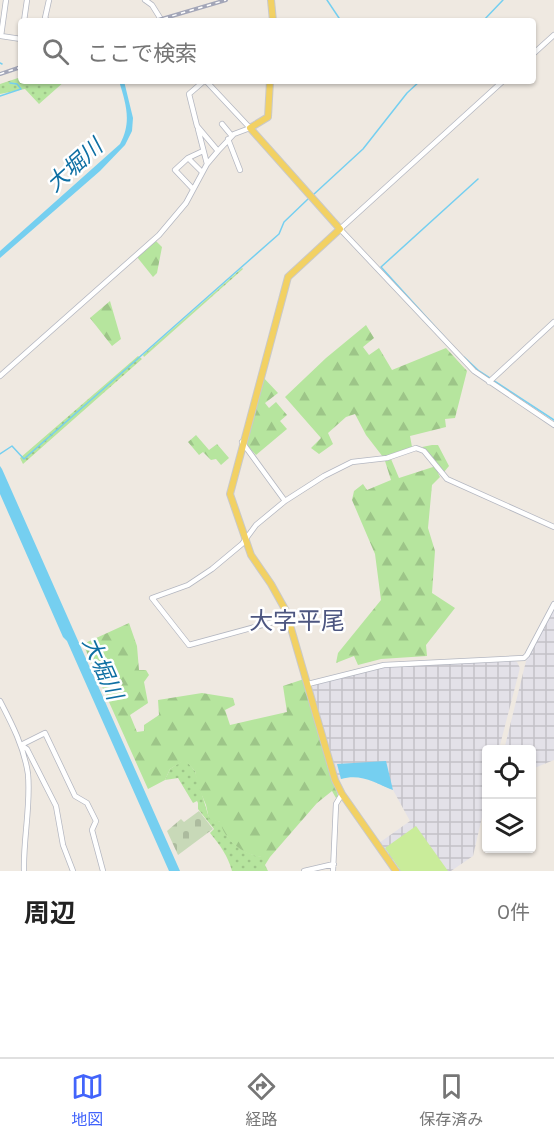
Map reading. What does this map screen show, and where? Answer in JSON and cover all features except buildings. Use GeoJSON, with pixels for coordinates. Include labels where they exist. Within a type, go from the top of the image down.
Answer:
{"type":"FeatureCollection","features":[{"type":"Feature","properties":{"kind":"main road"},"geometry":{"type":"LineString","coordinates":[[270,0],[273,18]]}},
{"type":"Feature","properties":{"kind":"main road"},"geometry":{"type":"LineString","coordinates":[[270,84],[268,117],[250,128],[340,229],[288,277],[242,442],[230,494],[251,555],[271,584],[288,618],[333,776],[342,794],[396,871]]}},
{"type":"Feature","properties":{"kind":"street"},"geometry":{"type":"LineString","coordinates":[[6,0],[1,36],[18,39]]}},
{"type":"Feature","properties":{"kind":"street"},"geometry":{"type":"LineString","coordinates":[[24,18],[27,0]]}},
{"type":"Feature","properties":{"kind":"street"},"geometry":{"type":"LineString","coordinates":[[45,18],[49,0]]}},
{"type":"Feature","properties":{"kind":"street"},"geometry":{"type":"LineString","coordinates":[[145,0],[152,5],[160,18]]}},
{"type":"Feature","properties":{"kind":"street"},"geometry":{"type":"LineString","coordinates":[[536,51],[553,35]]}},
{"type":"Feature","properties":{"kind":"street"},"geometry":{"type":"LineString","coordinates":[[201,84],[189,94],[207,164]]}},
{"type":"Feature","properties":{"kind":"street"},"geometry":{"type":"LineString","coordinates":[[0,376],[159,235],[186,203],[202,172],[218,151],[230,137],[250,128],[208,84]]}},
{"type":"Feature","properties":{"kind":"street"},"geometry":{"type":"LineString","coordinates":[[500,84],[340,229],[474,371],[553,422]]}},
{"type":"Feature","properties":{"kind":"street"},"geometry":{"type":"LineString","coordinates":[[222,124],[230,137],[240,170]]}},
{"type":"Feature","properties":{"kind":"street"},"geometry":{"type":"LineString","coordinates":[[197,126],[218,151]]}},
{"type":"Feature","properties":{"kind":"street"},"geometry":{"type":"LineString","coordinates":[[193,189],[176,170],[188,158],[203,150]]}},
{"type":"Feature","properties":{"kind":"street"},"geometry":{"type":"LineString","coordinates":[[188,158],[202,172]]}},
{"type":"Feature","properties":{"kind":"street"},"geometry":{"type":"LineString","coordinates":[[491,380],[554,322]]}},
{"type":"Feature","properties":{"kind":"street"},"geometry":{"type":"LineString","coordinates":[[242,442],[285,501]]}},
{"type":"Feature","properties":{"kind":"street"},"geometry":{"type":"LineString","coordinates":[[288,618],[189,645],[152,598],[188,585],[213,569],[242,544],[256,525],[285,501],[324,476],[352,462],[387,459],[420,448],[445,478],[554,527]]}},
{"type":"Feature","properties":{"kind":"street"},"geometry":{"type":"LineString","coordinates":[[308,684],[391,664],[524,658],[554,604]]}},
{"type":"Feature","properties":{"kind":"street"},"geometry":{"type":"LineString","coordinates":[[0,701],[21,744],[28,774],[24,871]]}},
{"type":"Feature","properties":{"kind":"street"},"geometry":{"type":"LineString","coordinates":[[21,744],[45,733],[75,796],[87,803],[96,821],[92,830],[103,871]]}},
{"type":"Feature","properties":{"kind":"street"},"geometry":{"type":"LineString","coordinates":[[21,744],[27,749],[56,806],[63,845],[73,871]]}},
{"type":"Feature","properties":{"kind":"street"},"geometry":{"type":"LineString","coordinates":[[333,871],[336,804],[342,794]]}},
{"type":"Feature","properties":{"kind":"street"},"geometry":{"type":"LineString","coordinates":[[304,871],[334,864]]}},
{"type":"Feature","properties":{"kind":"shaded area"},"geometry":{"type":"Polygon","coordinates":[[[554,609],[554,760],[536,767],[536,745],[505,745],[526,661],[554,609]]]}},
{"type":"Feature","properties":{"kind":"shaded area"},"geometry":{"type":"Polygon","coordinates":[[[513,661],[517,662],[520,668],[500,745],[482,745],[482,817],[473,856],[451,871],[398,871],[379,843],[410,821],[393,790],[352,775],[337,780],[313,685],[385,667],[513,661]]]}},
{"type":"Feature","properties":{"kind":"green space"},"geometry":{"type":"Polygon","coordinates":[[[18,78],[18,84],[62,84],[39,104],[25,89],[0,94],[0,84],[18,78]]]}},
{"type":"Feature","properties":{"kind":"green space"},"geometry":{"type":"Polygon","coordinates":[[[156,241],[162,247],[157,273],[153,277],[137,257],[156,241]]]}},
{"type":"Feature","properties":{"kind":"green space"},"geometry":{"type":"Polygon","coordinates":[[[243,269],[144,357],[143,355],[243,269]]]}},
{"type":"Feature","properties":{"kind":"green space"},"geometry":{"type":"Polygon","coordinates":[[[110,301],[121,339],[112,346],[90,318],[110,301]]]}},
{"type":"Feature","properties":{"kind":"green space"},"geometry":{"type":"Polygon","coordinates":[[[366,325],[374,338],[363,347],[369,355],[379,348],[392,370],[446,348],[467,371],[455,418],[445,419],[446,427],[410,436],[412,447],[383,457],[366,435],[355,414],[346,417],[328,433],[333,444],[319,454],[311,448],[321,438],[285,397],[326,358],[366,325]]]}},
{"type":"Feature","properties":{"kind":"green space"},"geometry":{"type":"Polygon","coordinates":[[[138,356],[142,359],[23,464],[20,458],[138,356]]]}},
{"type":"Feature","properties":{"kind":"green space"},"geometry":{"type":"Polygon","coordinates":[[[262,376],[278,393],[265,403],[269,408],[276,402],[287,415],[280,421],[287,429],[256,455],[244,442],[262,376]]]}},
{"type":"Feature","properties":{"kind":"green space"},"geometry":{"type":"Polygon","coordinates":[[[196,435],[209,450],[217,444],[229,458],[221,465],[216,459],[211,460],[203,452],[199,455],[188,442],[196,435]]]}},
{"type":"Feature","properties":{"kind":"green space"},"geometry":{"type":"Polygon","coordinates":[[[438,445],[449,466],[444,472],[439,470],[440,477],[432,485],[428,528],[435,551],[432,593],[455,608],[426,645],[427,656],[381,659],[358,665],[354,656],[336,663],[338,653],[381,600],[375,554],[352,500],[354,491],[363,484],[367,490],[391,480],[385,461],[391,459],[399,478],[433,467],[435,464],[422,447],[438,445]]]}},
{"type":"Feature","properties":{"kind":"green space"},"geometry":{"type":"Polygon","coordinates":[[[129,623],[137,646],[139,670],[146,670],[149,675],[144,682],[148,703],[130,715],[137,732],[144,731],[144,725],[159,715],[158,700],[202,693],[233,698],[235,705],[225,710],[230,725],[287,712],[283,686],[304,679],[338,796],[336,798],[332,791],[317,803],[270,857],[254,855],[239,848],[227,837],[220,822],[209,819],[195,771],[185,760],[170,769],[165,780],[148,789],[83,644],[129,623]]]}},
{"type":"Feature","properties":{"kind":"green space"},"geometry":{"type":"Polygon","coordinates":[[[185,759],[195,771],[209,818],[221,822],[228,836],[239,848],[254,855],[270,857],[265,865],[268,871],[232,871],[223,851],[210,833],[214,829],[198,809],[197,801],[193,803],[178,778],[165,780],[170,769],[185,759]]]}},
{"type":"Feature","properties":{"kind":"green space"},"geometry":{"type":"Polygon","coordinates":[[[199,811],[213,829],[178,855],[167,831],[181,819],[184,822],[199,811]]]}},
{"type":"Feature","properties":{"kind":"green space"},"geometry":{"type":"Polygon","coordinates":[[[416,826],[448,871],[401,871],[385,848],[416,826]]]}},
{"type":"Feature","properties":{"kind":"water"},"geometry":{"type":"Polygon","coordinates":[[[120,84],[125,84],[133,118],[132,131],[125,145],[100,171],[0,258],[0,251],[120,144],[126,128],[126,105],[120,84]]]}},
{"type":"Feature","properties":{"kind":"water"},"geometry":{"type":"Polygon","coordinates":[[[0,466],[180,871],[169,871],[67,641],[63,637],[0,494],[0,466]]]}},
{"type":"Feature","properties":{"kind":"water"},"geometry":{"type":"Polygon","coordinates":[[[386,761],[393,790],[361,778],[341,779],[337,764],[386,761]]]}},
{"type":"Feature","properties":{"kind":"waterway"},"geometry":{"type":"LineString","coordinates":[[327,0],[339,18]]}},
{"type":"Feature","properties":{"kind":"waterway"},"geometry":{"type":"LineString","coordinates":[[486,18],[503,0]]}},
{"type":"Feature","properties":{"kind":"waterway"},"geometry":{"type":"LineString","coordinates":[[0,96],[21,89],[17,84],[10,83]]}},
{"type":"Feature","properties":{"kind":"waterway"},"geometry":{"type":"LineString","coordinates":[[313,195],[363,149],[417,84]]}},
{"type":"Feature","properties":{"kind":"waterway"},"geometry":{"type":"LineString","coordinates":[[448,341],[381,267],[478,179]]}},
{"type":"Feature","properties":{"kind":"waterway"},"geometry":{"type":"LineString","coordinates":[[0,454],[12,446],[24,459],[279,234],[284,222],[308,199]]}},
{"type":"Feature","properties":{"kind":"waterway"},"geometry":{"type":"LineString","coordinates":[[464,357],[479,371],[554,420]]}},
{"type":"Feature","properties":{"kind":"railway"},"geometry":{"type":"LineString","coordinates":[[165,18],[226,0]]}},
{"type":"Feature","properties":{"kind":"railway"},"geometry":{"type":"LineString","coordinates":[[0,74],[18,68]]}},
{"type":"Feature","properties":{"kind":"district","name":"大字平尾"},"geometry":{"type":"Point","coordinates":[297,621]}},
{"type":"Feature","properties":{"kind":"water label","name":"大堀川"},"geometry":{"type":"Point","coordinates":[74,165]}},
{"type":"Feature","properties":{"kind":"water label","name":"大堀川"},"geometry":{"type":"Point","coordinates":[103,668]}}]}
